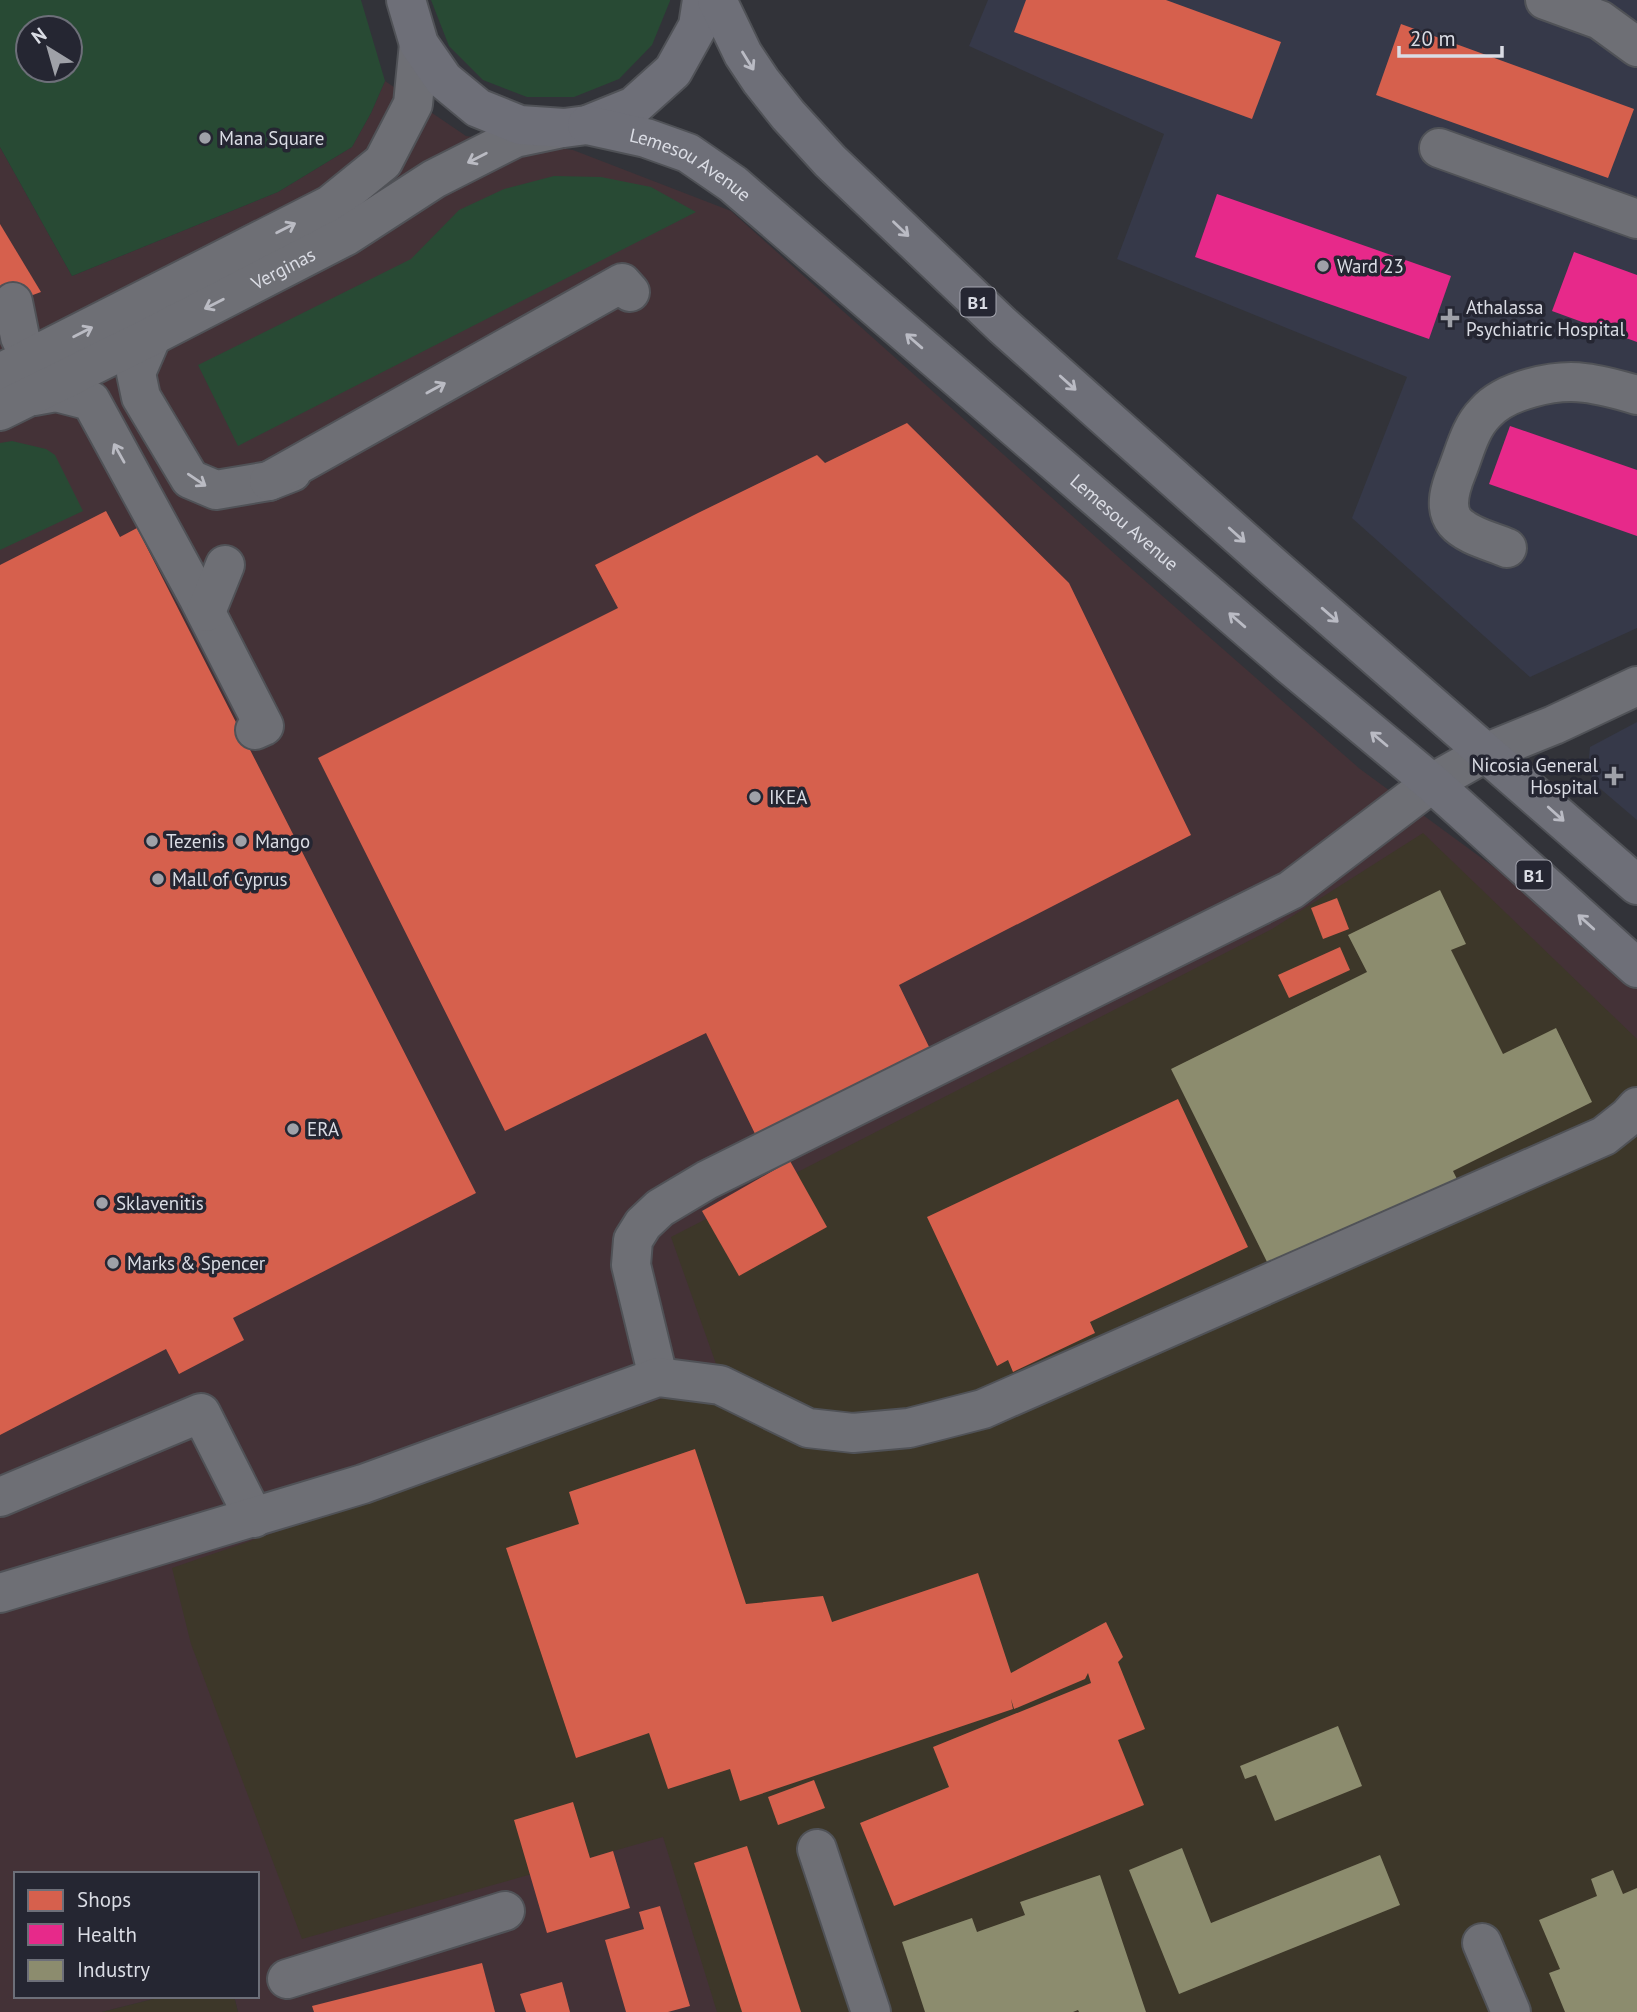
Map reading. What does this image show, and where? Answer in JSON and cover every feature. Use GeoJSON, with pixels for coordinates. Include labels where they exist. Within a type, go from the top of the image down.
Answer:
{"type":"FeatureCollection","features":[{"type":"Feature","properties":{"kind":"main road","name":"B1"},"geometry":{"type":"LineString","coordinates":[[406,0],[419,44],[444,80],[478,108],[520,125],[575,126],[635,106],[673,71],[698,26],[702,0]]}},
{"type":"Feature","properties":{"kind":"main road","name":"B1"},"geometry":{"type":"LineString","coordinates":[[718,0],[743,54],[761,81],[830,161],[1002,325],[1637,885]]}},
{"type":"Feature","properties":{"kind":"main road","name":"Lemesou Avenue"},"geometry":{"type":"LineString","coordinates":[[575,126],[646,138],[688,153],[733,184],[1268,646],[1432,783],[1637,968]]}},
{"type":"Feature","properties":{"kind":"street"},"geometry":{"type":"LineString","coordinates":[[1545,0],[1600,20],[1637,47]]}},
{"type":"Feature","properties":{"kind":"street","name":"Verginas"},"geometry":{"type":"LineString","coordinates":[[15,366],[330,205],[383,162],[412,104],[419,44]]}},
{"type":"Feature","properties":{"kind":"street","name":"Verginas"},"geometry":{"type":"LineString","coordinates":[[14,404],[346,236],[434,179],[515,138],[575,126]]}},
{"type":"Feature","properties":{"kind":"street"},"geometry":{"type":"LineString","coordinates":[[1439,148],[1636,214]]}},
{"type":"Feature","properties":{"kind":"street"},"geometry":{"type":"LineString","coordinates":[[269,481],[622,283],[629,292]]}},
{"type":"Feature","properties":{"kind":"street"},"geometry":{"type":"LineString","coordinates":[[13,302],[20,337],[15,366]]}},
{"type":"Feature","properties":{"kind":"street"},"geometry":{"type":"LineString","coordinates":[[152,336],[136,373],[141,397],[190,479],[216,491],[269,481],[398,425]]}},
{"type":"Feature","properties":{"kind":"street"},"geometry":{"type":"LineString","coordinates":[[88,368],[103,374],[113,387],[174,501]]}},
{"type":"Feature","properties":{"kind":"street"},"geometry":{"type":"LineString","coordinates":[[1507,548],[1466,531],[1455,521],[1448,500],[1451,485],[1474,428],[1485,413],[1498,401],[1554,384],[1582,382],[1637,395]]}},
{"type":"Feature","properties":{"kind":"street"},"geometry":{"type":"LineString","coordinates":[[14,404],[56,392],[91,401],[202,605],[264,726],[255,730]]}},
{"type":"Feature","properties":{"kind":"street"},"geometry":{"type":"LineString","coordinates":[[202,605],[225,565]]}},
{"type":"Feature","properties":{"kind":"street"},"geometry":{"type":"LineString","coordinates":[[658,1377],[631,1265],[633,1240],[643,1224],[660,1208],[706,1180],[1292,890],[1432,783],[1487,752],[1554,725],[1637,686]]}},
{"type":"Feature","properties":{"kind":"street"},"geometry":{"type":"LineString","coordinates":[[0,1593],[363,1484],[658,1377],[720,1385],[808,1427],[853,1433],[909,1429],[983,1409],[1604,1136],[1637,1107]]}},
{"type":"Feature","properties":{"kind":"street"},"geometry":{"type":"LineString","coordinates":[[0,1497],[201,1413],[254,1518]]}},
{"type":"Feature","properties":{"kind":"street"},"geometry":{"type":"LineString","coordinates":[[817,1849],[871,2012]]}},
{"type":"Feature","properties":{"kind":"street"},"geometry":{"type":"LineString","coordinates":[[287,1979],[505,1911]]}},
{"type":"Feature","properties":{"kind":"street"},"geometry":{"type":"LineString","coordinates":[[1482,1943],[1511,2012]]}},
{"type":"Feature","properties":{"kind":"shaded area","name":"Athalassa Psychiatric Hospital"},"geometry":{"type":"Polygon","coordinates":[[[988,0],[1637,0],[1637,628],[1530,677],[1352,518],[1407,377],[1117,259],[1164,134],[969,46],[988,0]]]}},
{"type":"Feature","properties":{"kind":"shaded area"},"geometry":{"type":"Polygon","coordinates":[[[385,81],[466,136],[573,150],[731,211],[1360,769],[1561,916],[1637,988],[1637,1136],[732,2012],[238,2012],[234,1998],[259,1998],[259,1872],[14,1872],[14,1998],[157,1998],[102,2012],[0,2012],[0,147],[72,276],[278,192],[352,147],[385,81]]]}},
{"type":"Feature","properties":{"kind":"shaded area","name":"Nicosia General Hospital"},"geometry":{"type":"Polygon","coordinates":[[[1637,722],[1637,820],[1596,785],[1588,768],[1590,747],[1637,722]]]}},
{"type":"Feature","properties":{"kind":"shaded area"},"geometry":{"type":"Polygon","coordinates":[[[1423,833],[1637,1039],[1637,2012],[717,2012],[663,1837],[302,1939],[191,1644],[172,1568],[721,1378],[671,1237],[1272,929],[1423,833]]]}},
{"type":"Feature","properties":{"kind":"shaded area"},"geometry":{"type":"Polygon","coordinates":[[[157,1998],[234,1998],[238,2012],[102,2012],[157,1998]]]}},
{"type":"Feature","properties":{"kind":"green space"},"geometry":{"type":"Polygon","coordinates":[[[0,0],[361,0],[385,81],[352,147],[278,192],[72,276],[0,147],[0,0]]]}},
{"type":"Feature","properties":{"kind":"green space"},"geometry":{"type":"Polygon","coordinates":[[[431,0],[670,1],[652,45],[619,79],[574,97],[527,97],[483,80],[449,46],[431,0]]]}},
{"type":"Feature","properties":{"kind":"green space"},"geometry":{"type":"Polygon","coordinates":[[[554,176],[601,177],[651,187],[696,212],[238,446],[198,365],[411,259],[459,210],[504,189],[554,176]]]}},
{"type":"Feature","properties":{"kind":"green space"},"geometry":{"type":"Polygon","coordinates":[[[12,441],[46,449],[55,455],[83,511],[0,550],[0,443],[12,441]]]}},
{"type":"Feature","properties":{"kind":"building: Shops"},"geometry":{"type":"Polygon","coordinates":[[[1026,0],[1166,0],[1281,42],[1252,119],[1014,32],[1026,0]]]}},
{"type":"Feature","properties":{"kind":"building: Shops"},"geometry":{"type":"Polygon","coordinates":[[[1401,24],[1634,109],[1608,178],[1376,95],[1401,24]]]}},
{"type":"Feature","properties":{"kind":"building: Shops"},"geometry":{"type":"Polygon","coordinates":[[[0,224],[41,292],[0,307],[0,224]]]}},
{"type":"Feature","properties":{"kind":"building: Shops","name":"IKEA"},"geometry":{"type":"Polygon","coordinates":[[[907,423],[1069,583],[1191,835],[899,985],[933,1055],[758,1140],[706,1033],[505,1131],[318,758],[618,608],[595,565],[817,455],[825,463],[907,423]]]}},
{"type":"Feature","properties":{"kind":"building: Shops","name":"Mall of Cyprus"},"geometry":{"type":"Polygon","coordinates":[[[106,511],[120,537],[137,528],[476,1193],[233,1318],[244,1340],[179,1374],[166,1349],[0,1435],[0,565],[106,511]]]}},
{"type":"Feature","properties":{"kind":"building: Shops"},"geometry":{"type":"Polygon","coordinates":[[[1337,898],[1349,929],[1323,939],[1311,908],[1337,898]]]}},
{"type":"Feature","properties":{"kind":"building: Shops"},"geometry":{"type":"Polygon","coordinates":[[[1340,947],[1350,970],[1289,998],[1278,975],[1340,947]]]}},
{"type":"Feature","properties":{"kind":"building: Shops"},"geometry":{"type":"Polygon","coordinates":[[[1178,1099],[1248,1247],[1090,1322],[1095,1333],[1013,1372],[1008,1360],[997,1366],[927,1217],[1178,1099]]]}},
{"type":"Feature","properties":{"kind":"building: Shops"},"geometry":{"type":"Polygon","coordinates":[[[790,1161],[827,1227],[739,1276],[702,1211],[790,1161]]]}},
{"type":"Feature","properties":{"kind":"building: Shops"},"geometry":{"type":"Polygon","coordinates":[[[695,1449],[746,1604],[823,1596],[832,1622],[978,1573],[1011,1673],[1106,1622],[1123,1657],[1118,1662],[1145,1729],[1118,1740],[1144,1805],[894,1906],[860,1823],[949,1787],[933,1747],[1091,1683],[1088,1673],[1085,1679],[1014,1709],[1011,1699],[1013,1709],[740,1801],[730,1769],[668,1789],[649,1733],[576,1758],[506,1548],[579,1524],[569,1492],[695,1449]]]}},
{"type":"Feature","properties":{"kind":"building: Shops"},"geometry":{"type":"Polygon","coordinates":[[[814,1780],[825,1808],[778,1825],[768,1797],[814,1780]]]}},
{"type":"Feature","properties":{"kind":"building: Shops"},"geometry":{"type":"Polygon","coordinates":[[[573,1802],[590,1858],[613,1851],[630,1908],[547,1933],[514,1820],[573,1802]]]}},
{"type":"Feature","properties":{"kind":"building: Shops"},"geometry":{"type":"Polygon","coordinates":[[[747,1846],[801,2012],[742,2012],[694,1863],[747,1846]]]}},
{"type":"Feature","properties":{"kind":"building: Shops"},"geometry":{"type":"Polygon","coordinates":[[[660,1906],[690,2006],[668,2012],[626,2012],[605,1940],[644,1929],[639,1912],[660,1906]]]}},
{"type":"Feature","properties":{"kind":"building: Shops"},"geometry":{"type":"Polygon","coordinates":[[[482,1963],[495,2012],[314,2012],[312,2006],[482,1963]]]}},
{"type":"Feature","properties":{"kind":"building: Shops"},"geometry":{"type":"Polygon","coordinates":[[[562,1982],[570,2012],[526,2012],[520,1994],[562,1982]]]}},
{"type":"Feature","properties":{"kind":"building: Health","name":"Ward 23"},"geometry":{"type":"Polygon","coordinates":[[[1217,194],[1451,276],[1429,339],[1195,257],[1217,194]]]}},
{"type":"Feature","properties":{"kind":"building: Health"},"geometry":{"type":"Polygon","coordinates":[[[1574,252],[1637,275],[1637,342],[1552,311],[1574,252]]]}},
{"type":"Feature","properties":{"kind":"building: Health"},"geometry":{"type":"Polygon","coordinates":[[[1510,426],[1637,470],[1637,536],[1489,484],[1510,426]]]}},
{"type":"Feature","properties":{"kind":"building: Industry"},"geometry":{"type":"Polygon","coordinates":[[[1440,890],[1466,944],[1451,950],[1503,1054],[1556,1028],[1592,1102],[1453,1171],[1459,1183],[1274,1276],[1171,1069],[1367,972],[1348,935],[1440,890]]]}},
{"type":"Feature","properties":{"kind":"building: Industry"},"geometry":{"type":"Polygon","coordinates":[[[1338,1726],[1362,1786],[1275,1821],[1256,1775],[1245,1779],[1240,1766],[1338,1726]]]}},
{"type":"Feature","properties":{"kind":"building: Industry"},"geometry":{"type":"Polygon","coordinates":[[[1182,1848],[1211,1923],[1380,1855],[1400,1905],[1179,1994],[1129,1870],[1182,1848]]]}},
{"type":"Feature","properties":{"kind":"building: Industry"},"geometry":{"type":"Polygon","coordinates":[[[1613,1870],[1623,1894],[1637,1888],[1637,2012],[1565,2012],[1549,1973],[1560,1969],[1539,1920],[1597,1896],[1591,1879],[1613,1870]]]}},
{"type":"Feature","properties":{"kind":"building: Industry"},"geometry":{"type":"Polygon","coordinates":[[[1100,1875],[1146,2012],[925,2012],[902,1942],[972,1918],[977,1932],[1025,1915],[1020,1902],[1100,1875]]]}},
{"type":"Feature","properties":{"kind":"place","name":"Mana Square"},"geometry":{"type":"Point","coordinates":[205,138]}},
{"type":"Feature","properties":{"kind":"place","name":"Ward 23"},"geometry":{"type":"Point","coordinates":[1323,266]}},
{"type":"Feature","properties":{"kind":"place","name":"Athalassa Psychiatric Hospital"},"geometry":{"type":"Point","coordinates":[1450,318]}},
{"type":"Feature","properties":{"kind":"place","name":"Nicosia General Hospital"},"geometry":{"type":"Point","coordinates":[1614,776]}},
{"type":"Feature","properties":{"kind":"place","name":"IKEA"},"geometry":{"type":"Point","coordinates":[755,797]}},
{"type":"Feature","properties":{"kind":"place","name":"Tezenis"},"geometry":{"type":"Point","coordinates":[152,841]}},
{"type":"Feature","properties":{"kind":"place","name":"Mango"},"geometry":{"type":"Point","coordinates":[241,841]}},
{"type":"Feature","properties":{"kind":"place","name":"Mall of Cyprus"},"geometry":{"type":"Point","coordinates":[158,879]}},
{"type":"Feature","properties":{"kind":"place","name":"ERA"},"geometry":{"type":"Point","coordinates":[293,1129]}},
{"type":"Feature","properties":{"kind":"place","name":"Sklavenitis"},"geometry":{"type":"Point","coordinates":[102,1203]}},
{"type":"Feature","properties":{"kind":"place","name":"Marks & Spencer"},"geometry":{"type":"Point","coordinates":[113,1263]}}]}
